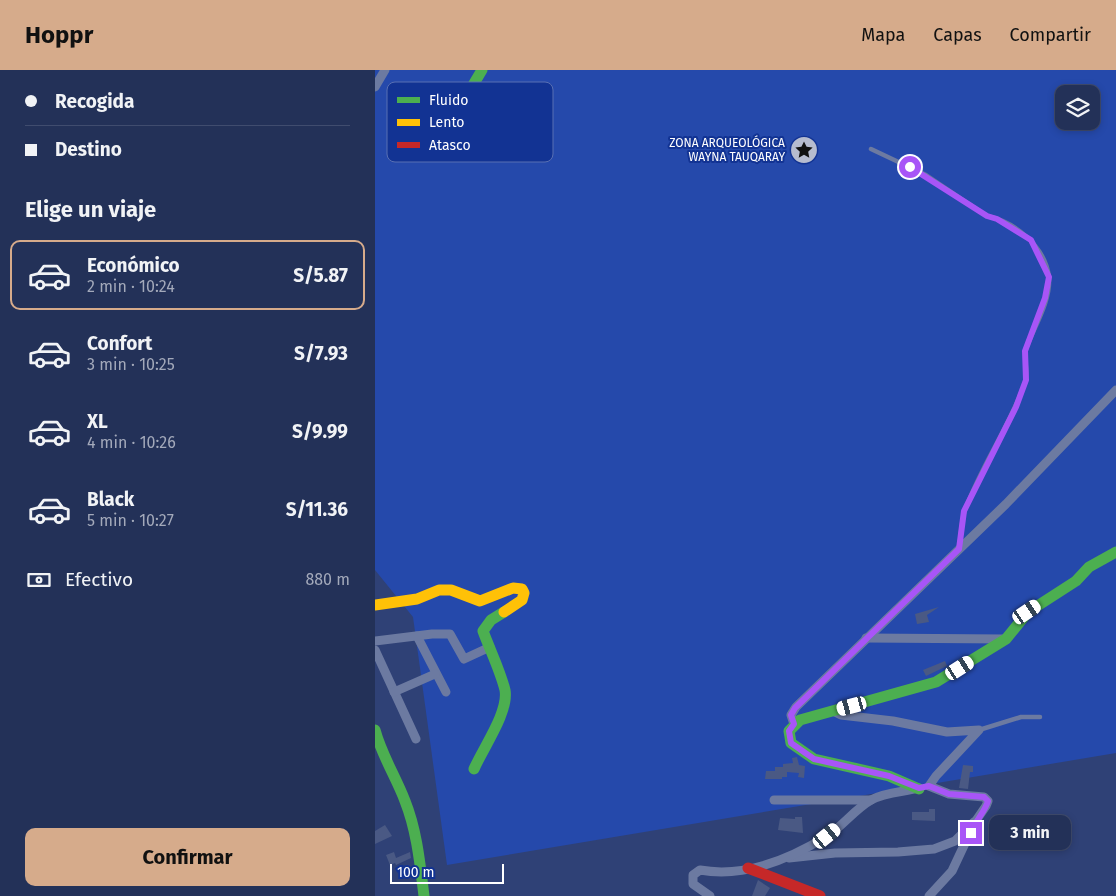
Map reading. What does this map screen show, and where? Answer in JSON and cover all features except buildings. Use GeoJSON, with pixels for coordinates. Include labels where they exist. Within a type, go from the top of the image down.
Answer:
{"type":"FeatureCollection","features":[{"type":"Feature","properties":{"kind":"street"},"geometry":{"type":"LineString","coordinates":[[375,87],[385,70]]}},
{"type":"Feature","properties":{"kind":"street"},"geometry":{"type":"LineString","coordinates":[[472,82],[478,71]]}},
{"type":"Feature","properties":{"kind":"street"},"geometry":{"type":"LineString","coordinates":[[794,724],[791,715],[795,708],[1006,504],[1116,390]]}},
{"type":"Feature","properties":{"kind":"street"},"geometry":{"type":"LineString","coordinates":[[710,896],[693,884],[693,875],[700,870],[712,872],[748,868],[784,859],[835,853],[898,852],[933,849],[955,840],[975,822],[987,806],[988,801],[984,797],[949,794],[889,776],[814,759],[791,743],[789,731],[794,724],[833,711],[937,682],[1006,639],[1027,612],[1076,581],[1089,567],[1116,552]]}},
{"type":"Feature","properties":{"kind":"street"},"geometry":{"type":"LineString","coordinates":[[375,605],[417,600],[439,590],[451,590],[480,601],[513,588],[522,589],[524,593],[522,600],[491,620],[485,626],[483,632],[505,692],[505,701],[493,732],[479,753],[474,769]]}},
{"type":"Feature","properties":{"kind":"street"},"geometry":{"type":"LineString","coordinates":[[375,641],[450,634],[463,659],[490,647]]}},
{"type":"Feature","properties":{"kind":"street"},"geometry":{"type":"LineString","coordinates":[[417,636],[446,692]]}},
{"type":"Feature","properties":{"kind":"street"},"geometry":{"type":"LineString","coordinates":[[867,638],[1006,639]]}},
{"type":"Feature","properties":{"kind":"street"},"geometry":{"type":"LineString","coordinates":[[375,650],[416,739]]}},
{"type":"Feature","properties":{"kind":"street"},"geometry":{"type":"LineString","coordinates":[[394,692],[435,674]]}},
{"type":"Feature","properties":{"kind":"street"},"geometry":{"type":"LineString","coordinates":[[833,711],[841,715],[893,720],[947,732],[979,730]]}},
{"type":"Feature","properties":{"kind":"street"},"geometry":{"type":"LineString","coordinates":[[375,730],[379,748],[401,791],[416,834],[424,896]]}},
{"type":"Feature","properties":{"kind":"street"},"geometry":{"type":"LineString","coordinates":[[784,859],[827,836],[871,800],[889,793],[924,787],[979,730]]}},
{"type":"Feature","properties":{"kind":"street"},"geometry":{"type":"LineString","coordinates":[[774,800],[871,800]]}},
{"type":"Feature","properties":{"kind":"street"},"geometry":{"type":"LineString","coordinates":[[929,896],[952,871],[975,822]]}},
{"type":"Feature","properties":{"kind":"street"},"geometry":{"type":"LineString","coordinates":[[748,868],[820,896]]}},
{"type":"Feature","properties":{"kind":"lane"},"geometry":{"type":"LineString","coordinates":[[871,149],[926,175],[987,216],[997,219],[1031,240],[1049,277],[1045,298],[1025,351],[1026,380],[1016,407],[964,511],[959,549]]}},
{"type":"Feature","properties":{"kind":"lane"},"geometry":{"type":"LineString","coordinates":[[979,730],[1021,717],[1039,717]]}},
{"type":"Feature","properties":{"kind":"shaded area"},"geometry":{"type":"Polygon","coordinates":[[[375,70],[1116,70],[1116,753],[447,865],[413,617],[375,570],[375,70]]]}},
{"type":"Feature","properties":{"kind":"traffic: fast"},"geometry":{"type":"LineString","coordinates":[[475,82],[482,70]]}},
{"type":"Feature","properties":{"kind":"traffic: fast"},"geometry":{"type":"LineString","coordinates":[[919,789],[889,776],[814,759],[791,743],[789,731],[800,720],[936,682],[1006,639],[1028,612],[1076,581],[1089,567],[1116,552]]}},
{"type":"Feature","properties":{"kind":"traffic: fast"},"geometry":{"type":"LineString","coordinates":[[474,769],[499,719],[505,699],[503,683],[483,631],[491,620],[504,612]]}},
{"type":"Feature","properties":{"kind":"traffic: fast"},"geometry":{"type":"LineString","coordinates":[[375,730],[381,749],[409,812],[417,848],[424,896]]}},
{"type":"Feature","properties":{"kind":"traffic: slow"},"geometry":{"type":"LineString","coordinates":[[375,605],[417,599],[439,590],[451,590],[480,601],[513,588],[522,589],[524,593],[522,600],[504,612]]}},
{"type":"Feature","properties":{"kind":"traffic: jam"},"geometry":{"type":"LineString","coordinates":[[748,868],[820,896]]}},
{"type":"Feature","properties":{"kind":"place","name":"ZONA ARQUEOLÓGICA WAYNA TAUQARAY"},"geometry":{"type":"Point","coordinates":[804,150]}},
{"type":"Feature","properties":{"kind":"route"},"geometry":{"type":"LineString","coordinates":[[910,167],[926,175],[987,216],[1010,226],[1031,240],[1042,258],[1049,277],[1045,298],[1025,351],[1026,380],[1016,407],[964,511],[959,549],[795,708],[791,715],[791,721],[794,724],[789,731],[791,743],[814,759],[889,776],[919,788],[929,786],[949,794],[984,797],[988,801],[987,806],[975,822],[971,833]]}}]}
